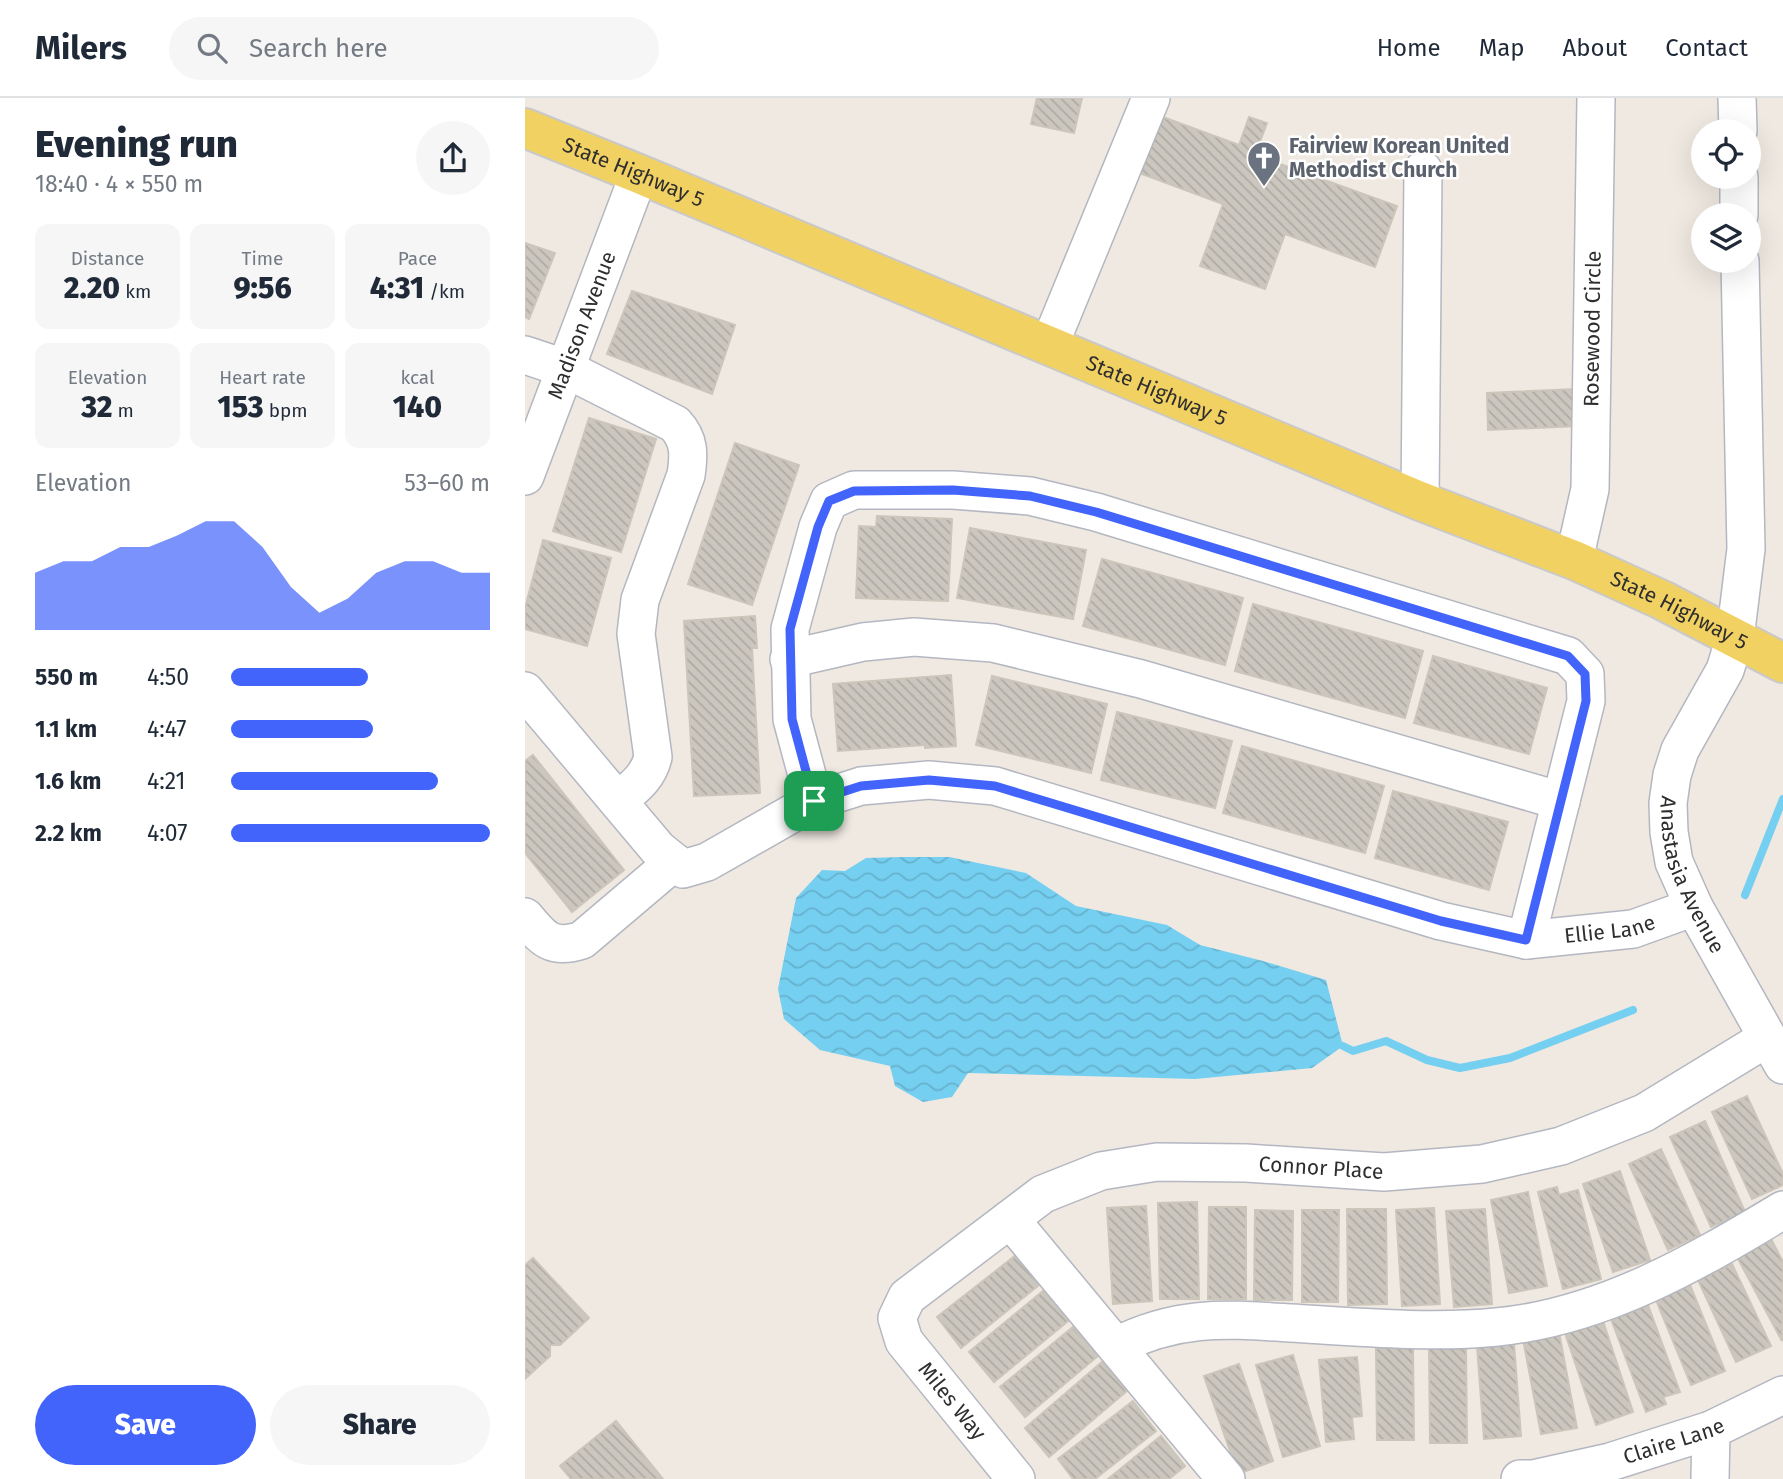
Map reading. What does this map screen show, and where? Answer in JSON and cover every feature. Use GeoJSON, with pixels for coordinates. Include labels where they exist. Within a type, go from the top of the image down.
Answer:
{"type":"FeatureCollection","features":[{"type":"Feature","properties":{"kind":"main road","name":"State Highway 5"},"geometry":{"type":"LineString","coordinates":[[525,128],[1420,501],[1574,560],[1662,600],[1783,663]]}},
{"type":"Feature","properties":{"kind":"street"},"geometry":{"type":"LineString","coordinates":[[1049,346],[1150,98]]}},
{"type":"Feature","properties":{"kind":"street","name":"Rosewood Circle"},"geometry":{"type":"LineString","coordinates":[[1574,560],[1590,489],[1597,98]]}},
{"type":"Feature","properties":{"kind":"street"},"geometry":{"type":"LineString","coordinates":[[1737,98],[1738,119]]}},
{"type":"Feature","properties":{"kind":"street"},"geometry":{"type":"LineString","coordinates":[[1420,501],[1423,170]]}},
{"type":"Feature","properties":{"kind":"street","name":"Madison Avenue"},"geometry":{"type":"LineString","coordinates":[[525,476],[639,174]]}},
{"type":"Feature","properties":{"kind":"street"},"geometry":{"type":"LineString","coordinates":[[1735,638],[1746,549],[1740,273]]}},
{"type":"Feature","properties":{"kind":"street"},"geometry":{"type":"LineString","coordinates":[[525,355],[565,368],[675,424],[685,435],[688,455],[686,475],[640,600],[637,615],[636,634],[653,757],[650,769],[643,778],[618,801]]}},
{"type":"Feature","properties":{"kind":"street"},"geometry":{"type":"LineString","coordinates":[[814,801],[792,719],[790,629],[818,527],[829,501],[854,491],[953,490],[1030,496],[1096,512],[1568,656],[1585,674],[1586,701],[1526,940]]}},
{"type":"Feature","properties":{"kind":"street"},"geometry":{"type":"LineString","coordinates":[[789,659],[863,642],[914,637],[993,643],[1141,679],[1561,801]]}},
{"type":"Feature","properties":{"kind":"street","name":"Anastasia Avenue"},"geometry":{"type":"LineString","coordinates":[[1735,638],[1725,670],[1679,750],[1668,803],[1674,862],[1694,907],[1775,1051]]}},
{"type":"Feature","properties":{"kind":"street"},"geometry":{"type":"LineString","coordinates":[[525,691],[658,849],[678,865],[582,940],[569,945],[542,938],[525,917]]}},
{"type":"Feature","properties":{"kind":"street","name":"Ellie Lane"},"geometry":{"type":"LineString","coordinates":[[678,865],[707,862],[814,801],[861,786],[929,780],[995,786],[1441,921],[1526,940],[1633,929],[1694,907]]}},
{"type":"Feature","properties":{"kind":"street","name":"Connor Place"},"geometry":{"type":"LineString","coordinates":[[897,1318],[908,1297],[1043,1194],[1101,1171],[1157,1162],[1246,1163],[1384,1172],[1482,1164],[1561,1146],[1644,1113],[1775,1051]]}},
{"type":"Feature","properties":{"kind":"street"},"geometry":{"type":"LineString","coordinates":[[1116,1346],[1163,1327],[1218,1320],[1421,1328],[1497,1327],[1562,1316],[1635,1290],[1723,1245],[1783,1210]]}},
{"type":"Feature","properties":{"kind":"street"},"geometry":{"type":"LineString","coordinates":[[1010,1219],[1226,1479]]}},
{"type":"Feature","properties":{"kind":"street","name":"Miles Way"},"geometry":{"type":"LineString","coordinates":[[897,1318],[904,1341],[1016,1479]]}},
{"type":"Feature","properties":{"kind":"street","name":"Claire Lane"},"geometry":{"type":"LineString","coordinates":[[1520,1479],[1533,1479],[1610,1462],[1711,1430],[1783,1395]]}},
{"type":"Feature","properties":{"kind":"street"},"geometry":{"type":"LineString","coordinates":[[1710,1479],[1711,1430]]}},
{"type":"Feature","properties":{"kind":"water"},"geometry":{"type":"Polygon","coordinates":[[[949,857],[1026,873],[1076,906],[1167,925],[1200,945],[1326,980],[1343,1046],[1312,1068],[1195,1079],[968,1073],[952,1097],[923,1102],[895,1086],[890,1066],[820,1050],[784,1019],[778,989],[796,898],[822,870],[845,871],[866,858],[949,857]]]}},
{"type":"Feature","properties":{"kind":"building"},"geometry":{"type":"Polygon","coordinates":[[[1037,98],[1082,98],[1074,133],[1031,124],[1037,98]]]}},
{"type":"Feature","properties":{"kind":"building","name":"Fairview Korean United Methodist Church"},"geometry":{"type":"Polygon","coordinates":[[[1160,116],[1239,145],[1249,117],[1267,123],[1255,155],[1397,206],[1375,267],[1285,234],[1265,289],[1200,266],[1223,204],[1139,173],[1160,116]]]}},
{"type":"Feature","properties":{"kind":"building"},"geometry":{"type":"Polygon","coordinates":[[[525,243],[555,253],[529,319],[525,317],[525,243]]]}},
{"type":"Feature","properties":{"kind":"building"},"geometry":{"type":"Polygon","coordinates":[[[632,291],[735,325],[712,394],[607,354],[632,291]]]}},
{"type":"Feature","properties":{"kind":"building"},"geometry":{"type":"Polygon","coordinates":[[[1577,389],[1578,426],[1488,430],[1487,393],[1577,389]]]}},
{"type":"Feature","properties":{"kind":"building"},"geometry":{"type":"Polygon","coordinates":[[[589,418],[656,439],[621,552],[553,531],[589,418]]]}},
{"type":"Feature","properties":{"kind":"building"},"geometry":{"type":"Polygon","coordinates":[[[735,443],[799,465],[752,605],[688,584],[735,443]]]}},
{"type":"Feature","properties":{"kind":"building"},"geometry":{"type":"Polygon","coordinates":[[[877,516],[952,519],[948,601],[856,598],[859,526],[876,527],[877,516]]]}},
{"type":"Feature","properties":{"kind":"building"},"geometry":{"type":"Polygon","coordinates":[[[970,528],[1086,550],[1073,619],[957,598],[970,528]]]}},
{"type":"Feature","properties":{"kind":"building"},"geometry":{"type":"Polygon","coordinates":[[[543,540],[611,558],[587,646],[525,629],[525,608],[543,540]]]}},
{"type":"Feature","properties":{"kind":"building"},"geometry":{"type":"Polygon","coordinates":[[[1102,559],[1243,598],[1225,665],[1083,626],[1102,559]]]}},
{"type":"Feature","properties":{"kind":"building"},"geometry":{"type":"Polygon","coordinates":[[[1253,604],[1423,651],[1405,718],[1235,671],[1253,604]]]}},
{"type":"Feature","properties":{"kind":"building"},"geometry":{"type":"Polygon","coordinates":[[[755,616],[757,648],[752,648],[760,793],[694,796],[684,621],[755,616]]]}},
{"type":"Feature","properties":{"kind":"building"},"geometry":{"type":"Polygon","coordinates":[[[1433,656],[1547,688],[1529,754],[1414,723],[1433,656]]]}},
{"type":"Feature","properties":{"kind":"building"},"geometry":{"type":"Polygon","coordinates":[[[951,675],[956,746],[925,748],[925,745],[838,751],[833,684],[951,675]]]}},
{"type":"Feature","properties":{"kind":"building"},"geometry":{"type":"Polygon","coordinates":[[[992,676],[1107,704],[1091,773],[976,745],[992,676]]]}},
{"type":"Feature","properties":{"kind":"building"},"geometry":{"type":"Polygon","coordinates":[[[1117,712],[1232,741],[1215,808],[1101,780],[1117,712]]]}},
{"type":"Feature","properties":{"kind":"building"},"geometry":{"type":"Polygon","coordinates":[[[1242,746],[1384,786],[1365,853],[1223,813],[1242,746]]]}},
{"type":"Feature","properties":{"kind":"building"},"geometry":{"type":"Polygon","coordinates":[[[533,755],[624,870],[572,912],[525,853],[525,761],[533,755]]]}},
{"type":"Feature","properties":{"kind":"building"},"geometry":{"type":"Polygon","coordinates":[[[1393,791],[1508,822],[1489,890],[1375,858],[1393,791]]]}},
{"type":"Feature","properties":{"kind":"building"},"geometry":{"type":"Polygon","coordinates":[[[1747,1096],[1783,1174],[1783,1185],[1752,1199],[1712,1112],[1747,1096]]]}},
{"type":"Feature","properties":{"kind":"building"},"geometry":{"type":"Polygon","coordinates":[[[1705,1121],[1745,1212],[1711,1227],[1670,1137],[1705,1121]]]}},
{"type":"Feature","properties":{"kind":"building"},"geometry":{"type":"Polygon","coordinates":[[[1661,1149],[1700,1235],[1668,1250],[1629,1164],[1661,1149]]]}},
{"type":"Feature","properties":{"kind":"building"},"geometry":{"type":"Polygon","coordinates":[[[1620,1171],[1650,1260],[1613,1272],[1583,1184],[1620,1171]]]}},
{"type":"Feature","properties":{"kind":"building"},"geometry":{"type":"Polygon","coordinates":[[[1557,1187],[1559,1195],[1578,1190],[1601,1279],[1563,1289],[1538,1192],[1557,1187]]]}},
{"type":"Feature","properties":{"kind":"building"},"geometry":{"type":"Polygon","coordinates":[[[1528,1192],[1547,1286],[1509,1293],[1491,1200],[1528,1192]]]}},
{"type":"Feature","properties":{"kind":"building"},"geometry":{"type":"Polygon","coordinates":[[[1197,1202],[1199,1299],[1160,1299],[1158,1203],[1197,1202]]]}},
{"type":"Feature","properties":{"kind":"building"},"geometry":{"type":"Polygon","coordinates":[[[1146,1206],[1152,1301],[1113,1304],[1107,1208],[1146,1206]]]}},
{"type":"Feature","properties":{"kind":"building"},"geometry":{"type":"Polygon","coordinates":[[[1209,1207],[1246,1207],[1246,1299],[1208,1299],[1209,1207]]]}},
{"type":"Feature","properties":{"kind":"building"},"geometry":{"type":"Polygon","coordinates":[[[1434,1208],[1440,1304],[1402,1306],[1396,1210],[1434,1208]]]}},
{"type":"Feature","properties":{"kind":"building"},"geometry":{"type":"Polygon","coordinates":[[[1347,1209],[1386,1209],[1387,1304],[1348,1305],[1347,1209]]]}},
{"type":"Feature","properties":{"kind":"building"},"geometry":{"type":"Polygon","coordinates":[[[1485,1209],[1492,1304],[1454,1307],[1446,1211],[1485,1209]]]}},
{"type":"Feature","properties":{"kind":"building"},"geometry":{"type":"Polygon","coordinates":[[[1255,1210],[1293,1211],[1292,1300],[1254,1300],[1255,1210]]]}},
{"type":"Feature","properties":{"kind":"building"},"geometry":{"type":"Polygon","coordinates":[[[1302,1210],[1339,1210],[1338,1302],[1302,1302],[1302,1210]]]}},
{"type":"Feature","properties":{"kind":"building"},"geometry":{"type":"Polygon","coordinates":[[[1771,1239],[1783,1262],[1782,1341],[1737,1257],[1771,1239]]]}},
{"type":"Feature","properties":{"kind":"building"},"geometry":{"type":"Polygon","coordinates":[[[1016,1255],[1039,1285],[961,1348],[937,1317],[1016,1255]]]}},
{"type":"Feature","properties":{"kind":"building"},"geometry":{"type":"Polygon","coordinates":[[[533,1258],[589,1318],[560,1345],[550,1345],[550,1356],[525,1379],[525,1265],[533,1258]]]}},
{"type":"Feature","properties":{"kind":"building"},"geometry":{"type":"Polygon","coordinates":[[[1732,1264],[1771,1346],[1736,1362],[1698,1280],[1732,1264]]]}},
{"type":"Feature","properties":{"kind":"building"},"geometry":{"type":"Polygon","coordinates":[[[1690,1285],[1725,1371],[1691,1385],[1656,1300],[1690,1285]]]}},
{"type":"Feature","properties":{"kind":"building"},"geometry":{"type":"Polygon","coordinates":[[[1043,1291],[1068,1321],[994,1382],[969,1352],[1043,1291]]]}},
{"type":"Feature","properties":{"kind":"building"},"geometry":{"type":"Polygon","coordinates":[[[1648,1305],[1680,1392],[1663,1397],[1666,1404],[1646,1412],[1611,1319],[1648,1305]]]}},
{"type":"Feature","properties":{"kind":"building"},"geometry":{"type":"Polygon","coordinates":[[[1603,1321],[1633,1412],[1596,1425],[1565,1333],[1603,1321]]]}},
{"type":"Feature","properties":{"kind":"building"},"geometry":{"type":"Polygon","coordinates":[[[1073,1327],[1098,1356],[1025,1417],[1000,1387],[1073,1327]]]}},
{"type":"Feature","properties":{"kind":"building"},"geometry":{"type":"Polygon","coordinates":[[[1559,1332],[1577,1428],[1541,1434],[1523,1339],[1559,1332]]]}},
{"type":"Feature","properties":{"kind":"building"},"geometry":{"type":"Polygon","coordinates":[[[1514,1344],[1521,1436],[1484,1439],[1477,1346],[1514,1344]]]}},
{"type":"Feature","properties":{"kind":"building"},"geometry":{"type":"Polygon","coordinates":[[[1413,1347],[1414,1440],[1377,1440],[1376,1348],[1413,1347]]]}},
{"type":"Feature","properties":{"kind":"building"},"geometry":{"type":"Polygon","coordinates":[[[1466,1347],[1467,1443],[1430,1443],[1429,1348],[1466,1347]]]}},
{"type":"Feature","properties":{"kind":"building"},"geometry":{"type":"Polygon","coordinates":[[[1293,1355],[1320,1446],[1283,1457],[1256,1365],[1293,1355]]]}},
{"type":"Feature","properties":{"kind":"building"},"geometry":{"type":"Polygon","coordinates":[[[1357,1357],[1362,1416],[1352,1417],[1354,1439],[1326,1442],[1319,1360],[1357,1357]]]}},
{"type":"Feature","properties":{"kind":"building"},"geometry":{"type":"Polygon","coordinates":[[[1102,1362],[1127,1391],[1049,1457],[1025,1428],[1102,1362]]]}},
{"type":"Feature","properties":{"kind":"building"},"geometry":{"type":"Polygon","coordinates":[[[1239,1364],[1273,1461],[1238,1474],[1204,1376],[1239,1364]]]}},
{"type":"Feature","properties":{"kind":"building"},"geometry":{"type":"Polygon","coordinates":[[[1133,1401],[1156,1431],[1095,1479],[1073,1479],[1058,1459],[1133,1401]]]}},
{"type":"Feature","properties":{"kind":"building"},"geometry":{"type":"Polygon","coordinates":[[[616,1421],[663,1479],[571,1479],[560,1466],[616,1421]]]}},
{"type":"Feature","properties":{"kind":"building"},"geometry":{"type":"Polygon","coordinates":[[[1161,1436],[1185,1466],[1169,1479],[1108,1479],[1161,1436]]]}},
{"type":"Feature","properties":{"kind":"waterway"},"geometry":{"type":"LineString","coordinates":[[1745,895],[1783,799]]}},
{"type":"Feature","properties":{"kind":"waterway"},"geometry":{"type":"LineString","coordinates":[[1343,1046],[1353,1051],[1386,1041],[1427,1060],[1460,1068],[1510,1058],[1633,1010]]}},
{"type":"Feature","properties":{"kind":"place","name":"Fairview Korean United Methodist Church"},"geometry":{"type":"Point","coordinates":[1264,188]}},
{"type":"Feature","properties":{"kind":"route"},"geometry":{"type":"LineString","coordinates":[[953,490],[1030,496],[1096,512],[1568,656],[1585,674],[1586,701],[1526,940],[1441,921],[995,786],[929,780],[861,786],[814,801],[792,719],[790,629],[818,527],[829,501],[854,491],[953,490]]}}]}
